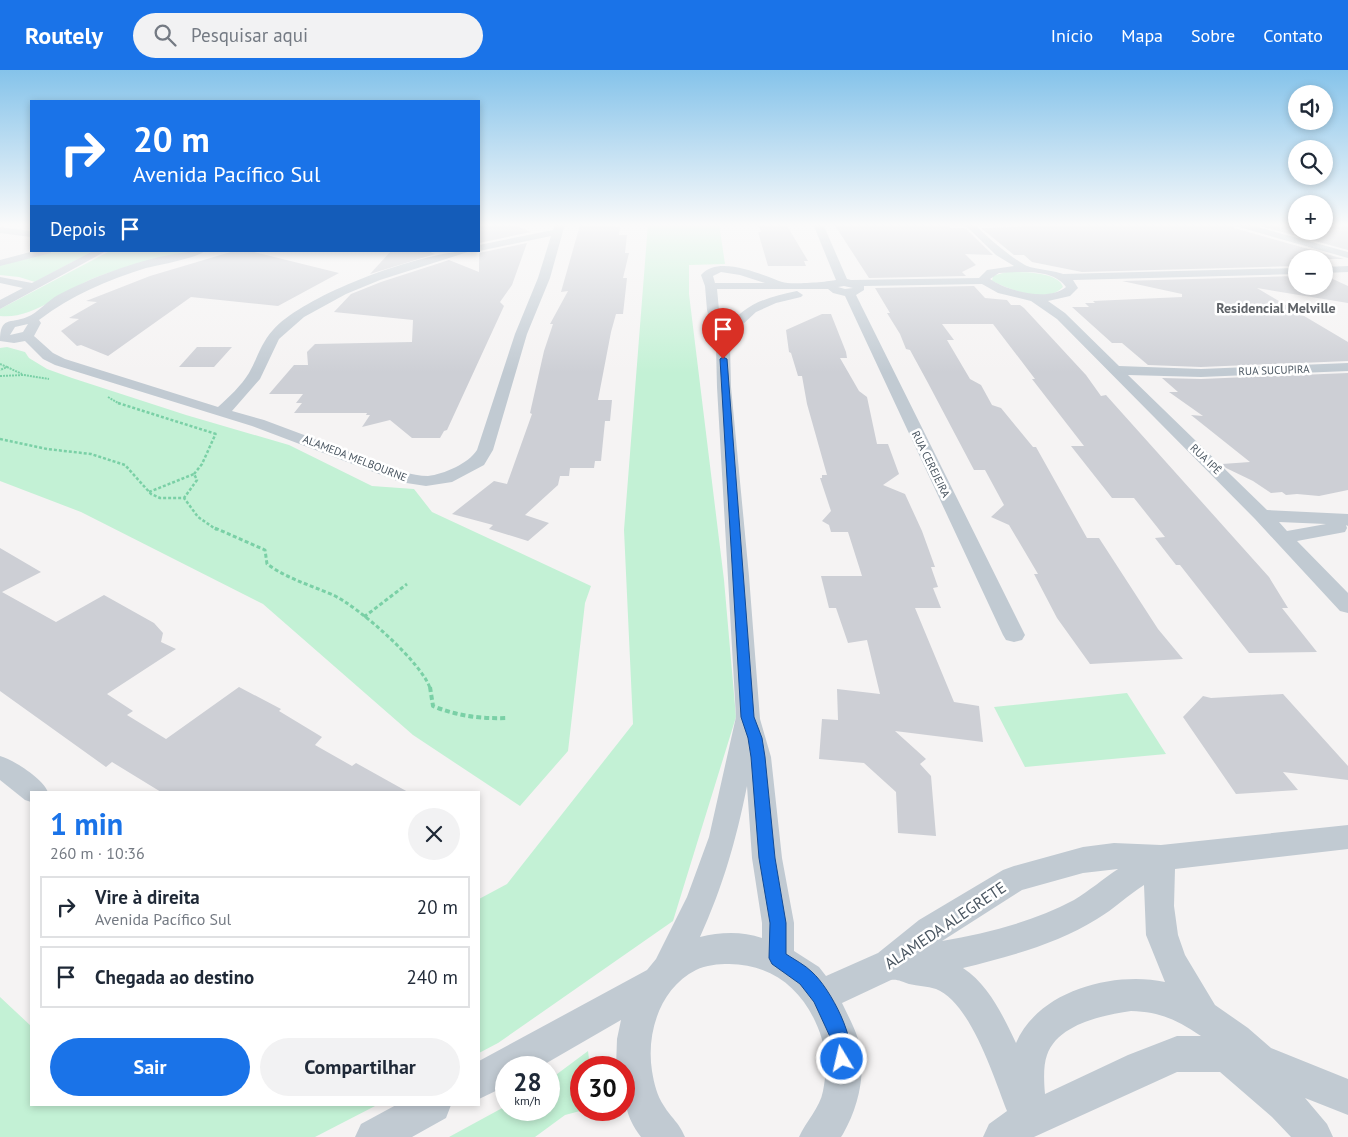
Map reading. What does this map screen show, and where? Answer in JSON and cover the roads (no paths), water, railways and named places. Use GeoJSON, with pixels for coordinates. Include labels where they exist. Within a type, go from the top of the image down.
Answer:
{"type":"FeatureCollection","features":[{"type":"Feature","properties":{"kind":"street"},"geometry":{"type":"LineString","coordinates":[[0,305],[57,274]]}},
{"type":"Feature","properties":{"kind":"street"},"geometry":{"type":"LineString","coordinates":[[31,320],[35,323],[34,328],[27,336],[18,339],[2,339],[6,324],[31,320],[61,298],[86,286],[120,274]]}},
{"type":"Feature","properties":{"kind":"street"},"geometry":{"type":"LineString","coordinates":[[222,414],[255,374],[270,343],[278,332],[305,311],[340,292],[386,274]]}},
{"type":"Feature","properties":{"kind":"street","name":"ALAMEDA MELBOURNE"},"geometry":{"type":"LineString","coordinates":[[27,336],[48,356],[60,362],[222,414],[258,423],[400,477],[426,480],[446,478],[478,461],[485,450],[521,334],[545,274]]}},
{"type":"Feature","properties":{"kind":"street","name":"RUA CEREJEIRA"},"geometry":{"type":"LineString","coordinates":[[838,274],[1014,635]]}},
{"type":"Feature","properties":{"kind":"street"},"geometry":{"type":"LineString","coordinates":[[989,274],[984,278],[989,285]]}},
{"type":"Feature","properties":{"kind":"street"},"geometry":{"type":"LineString","coordinates":[[1045,274],[1060,277],[1186,274]]}},
{"type":"Feature","properties":{"kind":"street"},"geometry":{"type":"LineString","coordinates":[[1060,277],[1070,284],[1288,278]]}},
{"type":"Feature","properties":{"kind":"street"},"geometry":{"type":"LineString","coordinates":[[1333,278],[1348,277]]}},
{"type":"Feature","properties":{"kind":"street"},"geometry":{"type":"LineString","coordinates":[[0,280],[12,280],[33,286]]}},
{"type":"Feature","properties":{"kind":"street"},"geometry":{"type":"LineString","coordinates":[[710,285],[777,283],[844,288]]}},
{"type":"Feature","properties":{"kind":"street"},"geometry":{"type":"LineString","coordinates":[[778,958],[778,923],[767,858],[758,757],[755,738],[748,717],[724,387],[720,300],[727,294],[740,292],[989,285],[1016,295],[1054,297],[1070,292],[1072,288],[1070,284]]}},
{"type":"Feature","properties":{"kind":"street"},"geometry":{"type":"LineString","coordinates":[[710,285],[844,288]]}},
{"type":"Feature","properties":{"kind":"street"},"geometry":{"type":"LineString","coordinates":[[710,285],[713,310],[723,346]]}},
{"type":"Feature","properties":{"kind":"street"},"geometry":{"type":"LineString","coordinates":[[723,346],[732,328],[754,308],[771,300],[844,288]]}},
{"type":"Feature","properties":{"kind":"street"},"geometry":{"type":"LineString","coordinates":[[730,299],[740,296],[808,294]]}},
{"type":"Feature","properties":{"kind":"street","name":"RUA IPÊ"},"geometry":{"type":"LineString","coordinates":[[1034,297],[1060,316],[1121,376],[1284,537],[1348,606]]}},
{"type":"Feature","properties":{"kind":"street","name":"RUA IPÊ"},"geometry":{"type":"LineString","coordinates":[[1054,297],[1060,316]]}},
{"type":"Feature","properties":{"kind":"street"},"geometry":{"type":"LineString","coordinates":[[723,346],[727,312]]}},
{"type":"Feature","properties":{"kind":"street","name":"RUA SUCUPIRA"},"geometry":{"type":"LineString","coordinates":[[1121,376],[1348,367]]}},
{"type":"Feature","properties":{"kind":"street"},"geometry":{"type":"LineString","coordinates":[[1262,515],[1348,520]]}},
{"type":"Feature","properties":{"kind":"street"},"geometry":{"type":"LineString","coordinates":[[1284,537],[1348,526]]}},
{"type":"Feature","properties":{"kind":"street"},"geometry":{"type":"LineString","coordinates":[[666,1137],[649,1118],[635,1082],[632,1044],[641,1009],[664,975],[698,907],[723,837],[748,717]]}},
{"type":"Feature","properties":{"kind":"street"},"geometry":{"type":"LineString","coordinates":[[0,766],[34,791]]}},
{"type":"Feature","properties":{"kind":"street","name":"ALAMEDA ALEGRETE"},"geometry":{"type":"LineString","coordinates":[[821,995],[889,964],[930,931],[1014,879],[1083,860],[1114,856],[1162,858],[1348,837]]}},
{"type":"Feature","properties":{"kind":"street","name":"ALAMEDA ALEGRETE"},"geometry":{"type":"LineString","coordinates":[[1290,844],[1348,851]]}},
{"type":"Feature","properties":{"kind":"street"},"geometry":{"type":"LineString","coordinates":[[889,964],[922,962],[1040,931],[1084,910],[1162,858]]}},
{"type":"Feature","properties":{"kind":"street"},"geometry":{"type":"LineString","coordinates":[[1162,858],[1159,885],[1162,936],[1184,985],[1227,1054],[1292,1110],[1314,1137]]}},
{"type":"Feature","properties":{"kind":"street"},"geometry":{"type":"LineString","coordinates":[[480,1080],[664,975],[684,960],[715,949],[747,948],[778,958],[806,978],[821,995],[841,1040],[844,1077],[834,1114],[818,1137]]}},
{"type":"Feature","properties":{"kind":"street"},"geometry":{"type":"LineString","coordinates":[[889,964],[928,971],[948,977],[961,988],[984,1016],[998,1043],[1015,1128]]}},
{"type":"Feature","properties":{"kind":"street"},"geometry":{"type":"LineString","coordinates":[[1015,1128],[1026,1083],[1028,1060],[1040,1032],[1075,1008],[1112,997],[1141,994],[1164,998],[1202,1016],[1265,1064]]}},
{"type":"Feature","properties":{"kind":"street"},"geometry":{"type":"LineString","coordinates":[[1015,1128],[1141,1068],[1176,1054],[1227,1054],[1265,1064],[1348,1097]]}},
{"type":"Feature","properties":{"kind":"street"},"geometry":{"type":"LineString","coordinates":[[374,1137],[430,1106]]}},
{"type":"Feature","properties":{"kind":"district","name":"Residencial Melville"},"geometry":{"type":"Point","coordinates":[1276,308]}}]}
